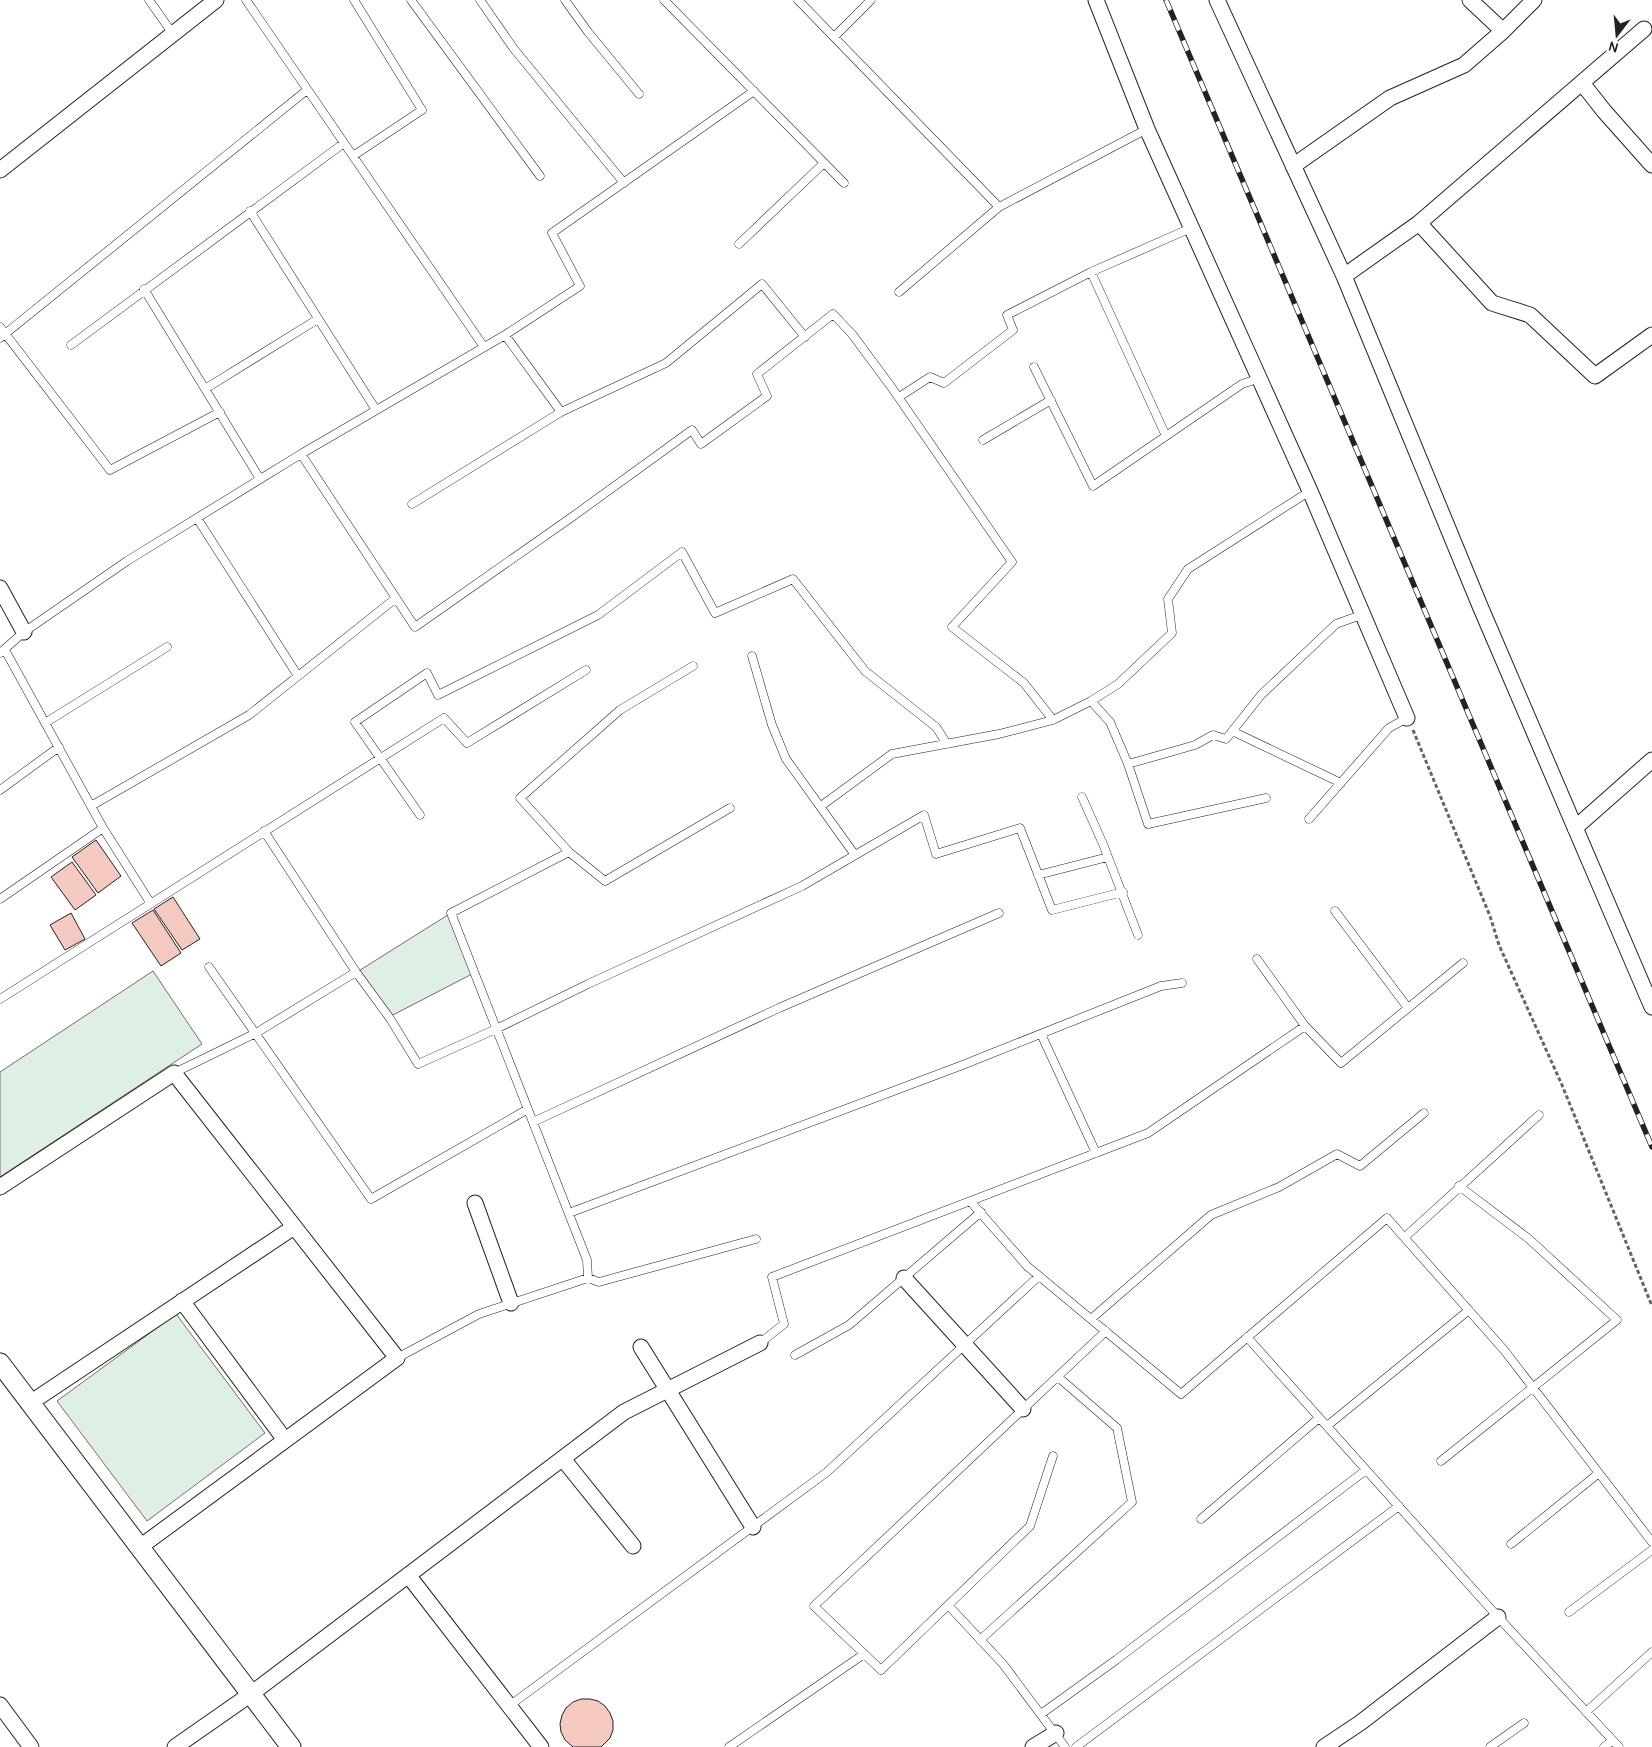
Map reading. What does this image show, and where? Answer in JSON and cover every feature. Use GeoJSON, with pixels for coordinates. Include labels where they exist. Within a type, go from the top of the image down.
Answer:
{"type":"FeatureCollection","features":[{"type":"Feature","properties":{"kind":"street"},"geometry":{"type":"LineString","coordinates":[[0,170],[216,0]]}},
{"type":"Feature","properties":{"kind":"street"},"geometry":{"type":"LineString","coordinates":[[1096,0],[1147,129],[1260,378],[1408,718]]}},
{"type":"Feature","properties":{"kind":"street"},"geometry":{"type":"LineString","coordinates":[[1217,0],[1344,276],[1480,606],[1652,1007]]}},
{"type":"Feature","properties":{"kind":"street"},"geometry":{"type":"LineString","coordinates":[[1470,0],[1503,31]]}},
{"type":"Feature","properties":{"kind":"street"},"geometry":{"type":"LineString","coordinates":[[1293,166],[1390,98],[1464,65],[1503,31],[1534,0]]}},
{"type":"Feature","properties":{"kind":"street"},"geometry":{"type":"LineString","coordinates":[[1344,276],[1419,222],[1644,29]]}},
{"type":"Feature","properties":{"kind":"street"},"geometry":{"type":"LineString","coordinates":[[1582,83],[1604,111],[1647,150],[1652,166]]}},
{"type":"Feature","properties":{"kind":"street"},"geometry":{"type":"LineString","coordinates":[[1419,222],[1492,303],[1530,315],[1595,376],[1652,336]]}},
{"type":"Feature","properties":{"kind":"street"},"geometry":{"type":"LineString","coordinates":[[0,588],[24,632]]}},
{"type":"Feature","properties":{"kind":"street"},"geometry":{"type":"LineString","coordinates":[[1575,828],[1652,760]]}},
{"type":"Feature","properties":{"kind":"street"},"geometry":{"type":"LineString","coordinates":[[0,1188],[174,1073],[397,1358],[140,1548]]}},
{"type":"Feature","properties":{"kind":"street"},"geometry":{"type":"LineString","coordinates":[[475,1203],[512,1304]]}},
{"type":"Feature","properties":{"kind":"street"},"geometry":{"type":"LineString","coordinates":[[30,1403],[294,1226]]}},
{"type":"Feature","properties":{"kind":"street"},"geometry":{"type":"LineString","coordinates":[[904,1278],[1023,1409]]}},
{"type":"Feature","properties":{"kind":"street"},"geometry":{"type":"LineString","coordinates":[[182,1302],[285,1440]]}},
{"type":"Feature","properties":{"kind":"street"},"geometry":{"type":"LineString","coordinates":[[175,1747],[251,1694],[624,1412],[760,1343]]}},
{"type":"Feature","properties":{"kind":"street"},"geometry":{"type":"LineString","coordinates":[[641,1347],[753,1527]]}},
{"type":"Feature","properties":{"kind":"street"},"geometry":{"type":"LineString","coordinates":[[0,1364],[291,1747]]}},
{"type":"Feature","properties":{"kind":"street"},"geometry":{"type":"LineString","coordinates":[[563,1459],[633,1546]]}},
{"type":"Feature","properties":{"kind":"street"},"geometry":{"type":"LineString","coordinates":[[408,1575],[541,1747]]}},
{"type":"Feature","properties":{"kind":"street"},"geometry":{"type":"LineString","coordinates":[[1324,1747],[1360,1723],[1498,1617]]}},
{"type":"Feature","properties":{"kind":"street"},"geometry":{"type":"LineString","coordinates":[[0,1705],[31,1747]]}},
{"type":"Feature","properties":{"kind":"street"},"geometry":{"type":"LineString","coordinates":[[1033,1747],[1056,1733]]}},
{"type":"Feature","properties":{"kind":"lane"},"geometry":{"type":"LineString","coordinates":[[149,0],[173,34]]}},
{"type":"Feature","properties":{"kind":"lane"},"geometry":{"type":"LineString","coordinates":[[246,0],[484,347]]}},
{"type":"Feature","properties":{"kind":"lane"},"geometry":{"type":"LineString","coordinates":[[353,156],[422,110],[354,0]]}},
{"type":"Feature","properties":{"kind":"lane"},"geometry":{"type":"LineString","coordinates":[[411,0],[540,176]]}},
{"type":"Feature","properties":{"kind":"lane"},"geometry":{"type":"LineString","coordinates":[[480,0],[514,49],[624,183]]}},
{"type":"Feature","properties":{"kind":"lane"},"geometry":{"type":"LineString","coordinates":[[565,0],[588,32],[639,94]]}},
{"type":"Feature","properties":{"kind":"lane"},"geometry":{"type":"LineString","coordinates":[[664,0],[844,183]]}},
{"type":"Feature","properties":{"kind":"lane"},"geometry":{"type":"LineString","coordinates":[[798,0],[1000,207]]}},
{"type":"Feature","properties":{"kind":"lane"},"geometry":{"type":"LineString","coordinates":[[834,37],[871,0]]}},
{"type":"Feature","properties":{"kind":"lane"},"geometry":{"type":"LineString","coordinates":[[220,412],[110,470],[2,333],[307,90]]}},
{"type":"Feature","properties":{"kind":"lane"},"geometry":{"type":"LineString","coordinates":[[151,904],[103,828],[45,723],[2,652],[24,632],[127,561],[301,454],[505,335],[580,286],[552,234],[754,91]]}},
{"type":"Feature","properties":{"kind":"lane"},"geometry":{"type":"LineString","coordinates":[[899,292],[1000,207],[1147,129]]}},
{"type":"Feature","properties":{"kind":"lane"},"geometry":{"type":"LineString","coordinates":[[71,345],[144,289],[344,143]]}},
{"type":"Feature","properties":{"kind":"lane"},"geometry":{"type":"LineString","coordinates":[[739,244],[824,162]]}},
{"type":"Feature","properties":{"kind":"lane"},"geometry":{"type":"LineString","coordinates":[[250,211],[376,410]]}},
{"type":"Feature","properties":{"kind":"lane"},"geometry":{"type":"LineString","coordinates":[[899,397],[930,377],[944,383],[1013,330],[1007,315],[1091,272],[1191,228]]}},
{"type":"Feature","properties":{"kind":"lane"},"geometry":{"type":"LineString","coordinates":[[1091,272],[1166,436]]}},
{"type":"Feature","properties":{"kind":"lane"},"geometry":{"type":"LineString","coordinates":[[412,504],[561,412],[666,364],[762,284],[805,337]]}},
{"type":"Feature","properties":{"kind":"lane"},"geometry":{"type":"LineString","coordinates":[[144,289],[260,479]]}},
{"type":"Feature","properties":{"kind":"lane"},"geometry":{"type":"LineString","coordinates":[[301,454],[415,627],[692,430],[701,444],[767,396],[758,374],[833,314],[852,334],[899,397],[1012,562],[952,627],[1024,683],[1052,720]]}},
{"type":"Feature","properties":{"kind":"lane"},"geometry":{"type":"LineString","coordinates":[[205,389],[318,319]]}},
{"type":"Feature","properties":{"kind":"lane"},"geometry":{"type":"LineString","coordinates":[[505,335],[561,412]]}},
{"type":"Feature","properties":{"kind":"lane"},"geometry":{"type":"LineString","coordinates":[[1034,367],[1093,486],[1242,384],[1260,378]]}},
{"type":"Feature","properties":{"kind":"lane"},"geometry":{"type":"LineString","coordinates":[[983,440],[1051,400]]}},
{"type":"Feature","properties":{"kind":"lane"},"geometry":{"type":"LineString","coordinates":[[821,806],[892,754],[999,734],[1052,720],[1091,701],[1118,684],[1172,633],[1168,599],[1188,569],[1310,491]]}},
{"type":"Feature","properties":{"kind":"lane"},"geometry":{"type":"LineString","coordinates":[[197,518],[298,676]]}},
{"type":"Feature","properties":{"kind":"lane"},"geometry":{"type":"LineString","coordinates":[[420,815],[355,722],[427,673],[438,695],[598,616],[682,552],[715,613],[793,579],[865,671],[936,727],[947,744]]}},
{"type":"Feature","properties":{"kind":"lane"},"geometry":{"type":"LineString","coordinates":[[91,806],[249,715],[396,598]]}},
{"type":"Feature","properties":{"kind":"lane"},"geometry":{"type":"LineString","coordinates":[[1128,764],[1195,745],[1212,735],[1226,738],[1261,695],[1336,624],[1364,614]]}},
{"type":"Feature","properties":{"kind":"lane"},"geometry":{"type":"LineString","coordinates":[[45,723],[167,647]]}},
{"type":"Feature","properties":{"kind":"lane"},"geometry":{"type":"LineString","coordinates":[[752,656],[772,725],[786,759],[855,855]]}},
{"type":"Feature","properties":{"kind":"lane"},"geometry":{"type":"LineString","coordinates":[[693,666],[620,710],[520,798],[569,852],[604,881],[730,808]]}},
{"type":"Feature","properties":{"kind":"lane"},"geometry":{"type":"LineString","coordinates":[[0,999],[444,718],[467,743],[586,670]]}},
{"type":"Feature","properties":{"kind":"lane"},"geometry":{"type":"LineString","coordinates":[[1091,701],[1110,722],[1128,764],[1148,824],[1266,798]]}},
{"type":"Feature","properties":{"kind":"lane"},"geometry":{"type":"LineString","coordinates":[[1310,819],[1389,728],[1408,718]]}},
{"type":"Feature","properties":{"kind":"lane"},"geometry":{"type":"LineString","coordinates":[[1232,731],[1341,783]]}},
{"type":"Feature","properties":{"kind":"lane"},"geometry":{"type":"LineString","coordinates":[[0,790],[58,747]]}},
{"type":"Feature","properties":{"kind":"lane"},"geometry":{"type":"LineString","coordinates":[[1082,797],[1123,892],[1138,935]]}},
{"type":"Feature","properties":{"kind":"lane"},"geometry":{"type":"LineString","coordinates":[[264,832],[356,972],[389,1017],[418,1064],[802,886],[924,815],[936,854],[1020,828],[1052,910],[1123,892]]}},
{"type":"Feature","properties":{"kind":"lane"},"geometry":{"type":"LineString","coordinates":[[0,899],[103,828]]}},
{"type":"Feature","properties":{"kind":"lane"},"geometry":{"type":"LineString","coordinates":[[569,852],[451,913],[587,1260],[588,1278]]}},
{"type":"Feature","properties":{"kind":"lane"},"geometry":{"type":"LineString","coordinates":[[1038,875],[1108,857]]}},
{"type":"Feature","properties":{"kind":"lane"},"geometry":{"type":"LineString","coordinates":[[1335,911],[1408,1008]]}},
{"type":"Feature","properties":{"kind":"lane"},"geometry":{"type":"LineString","coordinates":[[533,1122],[779,1008],[999,913]]}},
{"type":"Feature","properties":{"kind":"lane"},"geometry":{"type":"LineString","coordinates":[[1257,959],[1305,1026],[1341,1063],[1463,963]]}},
{"type":"Feature","properties":{"kind":"lane"},"geometry":{"type":"LineString","coordinates":[[209,967],[371,1199],[528,1109]]}},
{"type":"Feature","properties":{"kind":"lane"},"geometry":{"type":"LineString","coordinates":[[174,1073],[256,1033],[356,972]]}},
{"type":"Feature","properties":{"kind":"lane"},"geometry":{"type":"LineString","coordinates":[[569,1213],[960,1066],[1161,986],[1182,983]]}},
{"type":"Feature","properties":{"kind":"lane"},"geometry":{"type":"LineString","coordinates":[[760,1343],[784,1324],[772,1278],[1148,1133],[1305,1026]]}},
{"type":"Feature","properties":{"kind":"lane"},"geometry":{"type":"LineString","coordinates":[[1041,1034],[1096,1153]]}},
{"type":"Feature","properties":{"kind":"lane"},"geometry":{"type":"LineString","coordinates":[[1091,1319],[1211,1214],[1279,1187],[1337,1154],[1360,1166],[1424,1113]]}},
{"type":"Feature","properties":{"kind":"lane"},"geometry":{"type":"LineString","coordinates":[[1405,1237],[1539,1114]]}},
{"type":"Feature","properties":{"kind":"lane"},"geometry":{"type":"LineString","coordinates":[[1441,1461],[1617,1320],[1529,1239],[1459,1186]]}},
{"type":"Feature","properties":{"kind":"lane"},"geometry":{"type":"LineString","coordinates":[[972,1202],[1028,1266],[1181,1394],[1388,1218],[1504,1350],[1652,1542]]}},
{"type":"Feature","properties":{"kind":"lane"},"geometry":{"type":"LineString","coordinates":[[795,1354],[849,1325],[981,1212]]}},
{"type":"Feature","properties":{"kind":"lane"},"geometry":{"type":"LineString","coordinates":[[397,1358],[479,1314],[588,1278],[599,1282],[756,1239]]}},
{"type":"Feature","properties":{"kind":"lane"},"geometry":{"type":"LineString","coordinates":[[509,1706],[827,1472],[1039,1276]]}},
{"type":"Feature","properties":{"kind":"lane"},"geometry":{"type":"LineString","coordinates":[[1327,1426],[1469,1310]]}},
{"type":"Feature","properties":{"kind":"lane"},"geometry":{"type":"LineString","coordinates":[[1053,1456],[1030,1526],[881,1670],[814,1606],[1106,1331]]}},
{"type":"Feature","properties":{"kind":"lane"},"geometry":{"type":"LineString","coordinates":[[1247,1337],[1498,1617],[1618,1747]]}},
{"type":"Feature","properties":{"kind":"lane"},"geometry":{"type":"LineString","coordinates":[[980,1640],[1132,1502],[1117,1428],[1058,1376]]}},
{"type":"Feature","properties":{"kind":"lane"},"geometry":{"type":"LineString","coordinates":[[1201,1520],[1319,1418]]}},
{"type":"Feature","properties":{"kind":"lane"},"geometry":{"type":"LineString","coordinates":[[1041,1714],[1116,1660],[1366,1470]]}},
{"type":"Feature","properties":{"kind":"lane"},"geometry":{"type":"LineString","coordinates":[[1511,1544],[1599,1473]]}},
{"type":"Feature","properties":{"kind":"lane"},"geometry":{"type":"LineString","coordinates":[[1076,1747],[1399,1506]]}},
{"type":"Feature","properties":{"kind":"lane"},"geometry":{"type":"LineString","coordinates":[[1569,1612],[1652,1550]]}},
{"type":"Feature","properties":{"kind":"lane"},"geometry":{"type":"LineString","coordinates":[[948,1605],[1003,1664],[1065,1747]]}},
{"type":"Feature","properties":{"kind":"lane"},"geometry":{"type":"LineString","coordinates":[[1586,1712],[1652,1652]]}},
{"type":"Feature","properties":{"kind":"lane"},"geometry":{"type":"LineString","coordinates":[[729,1747],[864,1654]]}},
{"type":"Feature","properties":{"kind":"lane"},"geometry":{"type":"LineString","coordinates":[[1490,1747],[1524,1723]]}},
{"type":"Feature","properties":{"kind":"lane"},"geometry":{"type":"LineString","coordinates":[[1604,1747],[1612,1740]]}},
{"type":"Feature","properties":{"kind":"path"},"geometry":{"type":"LineString","coordinates":[[1408,718],[1490,916],[1499,945],[1562,1085],[1652,1306]]}},
{"type":"Feature","properties":{"kind":"green space"},"geometry":{"type":"Polygon","coordinates":[[[451,913],[474,973],[389,1017],[357,972],[451,913]]]}},
{"type":"Feature","properties":{"kind":"green space"},"geometry":{"type":"Polygon","coordinates":[[[153,971],[202,1044],[0,1177],[0,1072],[153,971]]]}},
{"type":"Feature","properties":{"kind":"green space"},"geometry":{"type":"Polygon","coordinates":[[[176,1314],[265,1433],[147,1521],[57,1401],[176,1314]]]}},
{"type":"Feature","properties":{"kind":"building"},"geometry":{"type":"Polygon","coordinates":[[[96,840],[121,876],[98,893],[72,857],[96,840]]]}},
{"type":"Feature","properties":{"kind":"building"},"geometry":{"type":"Polygon","coordinates":[[[72,862],[96,895],[75,910],[51,877],[72,862]]]}},
{"type":"Feature","properties":{"kind":"building"},"geometry":{"type":"Polygon","coordinates":[[[173,897],[200,939],[182,950],[154,909],[173,897]]]}},
{"type":"Feature","properties":{"kind":"building"},"geometry":{"type":"Polygon","coordinates":[[[153,910],[181,953],[161,966],[132,923],[153,910]]]}},
{"type":"Feature","properties":{"kind":"building"},"geometry":{"type":"Polygon","coordinates":[[[71,913],[85,939],[65,950],[50,925],[71,913]]]}},
{"type":"Feature","properties":{"kind":"building"},"geometry":{"type":"Polygon","coordinates":[[[581,1699],[598,1701],[610,1713],[613,1721],[613,1730],[610,1738],[601,1747],[573,1747],[565,1740],[561,1732],[560,1724],[566,1708],[573,1702],[581,1699]]]}},
{"type":"Feature","properties":{"kind":"railway"},"geometry":{"type":"LineString","coordinates":[[1166,0],[1652,1147]]}}]}
